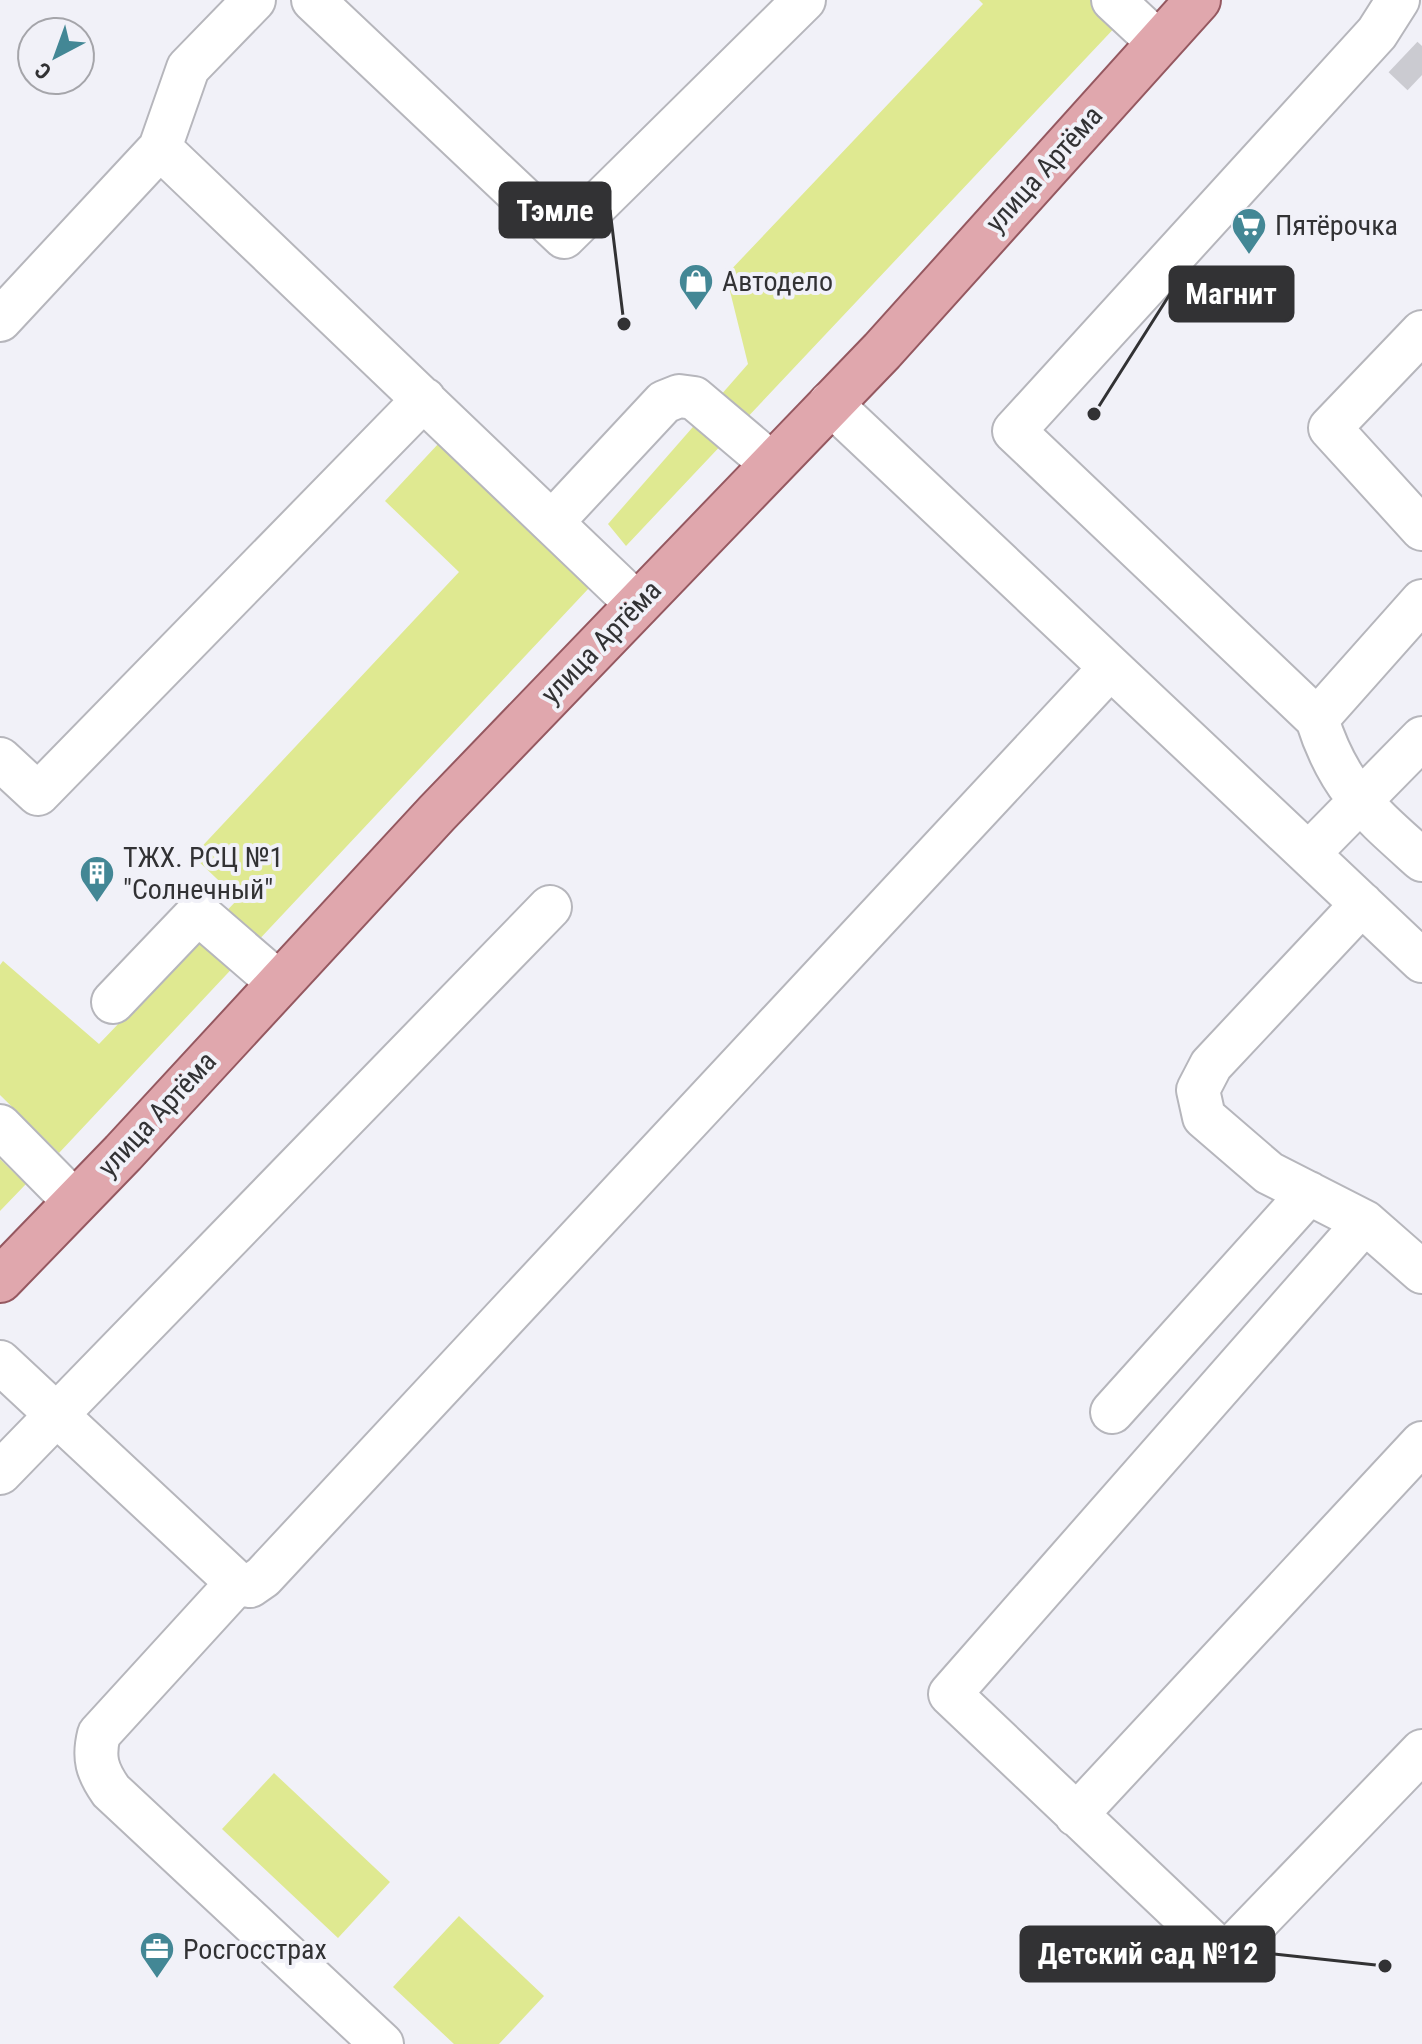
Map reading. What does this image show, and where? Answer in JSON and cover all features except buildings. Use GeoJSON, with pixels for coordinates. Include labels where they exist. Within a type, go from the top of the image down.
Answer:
{"type":"FeatureCollection","features":[{"type":"Feature","properties":{"kind":"main road","name":"улица Артёма"},"geometry":{"type":"LineString","coordinates":[[0,1280],[437,813],[882,351],[1198,0]]}},
{"type":"Feature","properties":{"kind":"street"},"geometry":{"type":"LineString","coordinates":[[0,320],[160,148],[188,68],[254,0]]}},
{"type":"Feature","properties":{"kind":"street"},"geometry":{"type":"LineString","coordinates":[[313,0],[564,237],[804,0]]}},
{"type":"Feature","properties":{"kind":"street"},"geometry":{"type":"LineString","coordinates":[[1113,0],[1158,42]]}},
{"type":"Feature","properties":{"kind":"street"},"geometry":{"type":"LineString","coordinates":[[1393,30],[1014,431],[1317,719],[1329,758],[1358,801],[1422,860]]}},
{"type":"Feature","properties":{"kind":"street"},"geometry":{"type":"LineString","coordinates":[[160,148],[554,520],[638,605]]}},
{"type":"Feature","properties":{"kind":"street"},"geometry":{"type":"LineString","coordinates":[[1422,332],[1330,428],[1422,529]]}},
{"type":"Feature","properties":{"kind":"street"},"geometry":{"type":"LineString","coordinates":[[554,520],[664,402],[679,396],[694,398],[772,464]]}},
{"type":"Feature","properties":{"kind":"street"},"geometry":{"type":"LineString","coordinates":[[0,759],[38,794],[424,399]]}},
{"type":"Feature","properties":{"kind":"street"},"geometry":{"type":"LineString","coordinates":[[830,403],[1422,961]]}},
{"type":"Feature","properties":{"kind":"street"},"geometry":{"type":"LineString","coordinates":[[1317,719],[1422,601]]}},
{"type":"Feature","properties":{"kind":"street"},"geometry":{"type":"LineString","coordinates":[[0,1362],[237,1583],[250,1586],[263,1577],[1110,668]]}},
{"type":"Feature","properties":{"kind":"street"},"geometry":{"type":"LineString","coordinates":[[1309,853],[1422,738]]}},
{"type":"Feature","properties":{"kind":"street"},"geometry":{"type":"LineString","coordinates":[[1362,904],[1211,1065],[1198,1090],[1204,1117],[1269,1173],[1365,1222],[1422,1272]]}},
{"type":"Feature","properties":{"kind":"street"},"geometry":{"type":"LineString","coordinates":[[0,1473],[550,907]]}},
{"type":"Feature","properties":{"kind":"street"},"geometry":{"type":"LineString","coordinates":[[113,1002],[198,913],[279,983]]}},
{"type":"Feature","properties":{"kind":"street"},"geometry":{"type":"LineString","coordinates":[[0,1126],[75,1202]]}},
{"type":"Feature","properties":{"kind":"street"},"geometry":{"type":"LineString","coordinates":[[1112,1412],[1309,1193]]}},
{"type":"Feature","properties":{"kind":"street"},"geometry":{"type":"LineString","coordinates":[[1365,1222],[950,1694],[1225,1955],[1422,1751]]}},
{"type":"Feature","properties":{"kind":"street"},"geometry":{"type":"LineString","coordinates":[[1076,1815],[1422,1443]]}},
{"type":"Feature","properties":{"kind":"street"},"geometry":{"type":"LineString","coordinates":[[237,1583],[99,1734],[95,1753],[98,1773],[111,1791],[382,2044]]}},
{"type":"Feature","properties":{"kind":"green space"},"geometry":{"type":"Polygon","coordinates":[[[979,0],[1097,0],[1121,21],[626,546],[608,524],[748,364],[726,275],[983,4],[979,0]]]}},
{"type":"Feature","properties":{"kind":"green space"},"geometry":{"type":"Polygon","coordinates":[[[439,443],[589,588],[59,1153],[0,1095],[0,965],[3,961],[99,1044],[238,899],[193,856],[459,572],[385,501],[439,443]]]}},
{"type":"Feature","properties":{"kind":"green space"},"geometry":{"type":"Polygon","coordinates":[[[0,1159],[26,1184],[0,1211],[0,1159]]]}},
{"type":"Feature","properties":{"kind":"green space"},"geometry":{"type":"Polygon","coordinates":[[[274,1773],[390,1882],[338,1938],[222,1829],[274,1773]]]}},
{"type":"Feature","properties":{"kind":"green space"},"geometry":{"type":"Polygon","coordinates":[[[459,1916],[544,1996],[499,2044],[454,2044],[393,1987],[459,1916]]]}},
{"type":"Feature","properties":{"kind":"tunnel"},"geometry":{"type":"LineString","coordinates":[[1403,57],[1422,75]]}},
{"type":"Feature","properties":{"kind":"place","name":"Пятёрочка"},"geometry":{"type":"Point","coordinates":[1249,256]}},
{"type":"Feature","properties":{"kind":"place","name":"Автодело"},"geometry":{"type":"Point","coordinates":[696,312]}},
{"type":"Feature","properties":{"kind":"place","name":"Тэмле"},"geometry":{"type":"Point","coordinates":[624,324]}},
{"type":"Feature","properties":{"kind":"place","name":"Магнит"},"geometry":{"type":"Point","coordinates":[1094,414]}},
{"type":"Feature","properties":{"kind":"place","name":"ТЖХ. РСЦ №1 \"Солнечный\""},"geometry":{"type":"Point","coordinates":[97,904]}},
{"type":"Feature","properties":{"kind":"place","name":"Детский сад №12"},"geometry":{"type":"Point","coordinates":[1385,1966]}},
{"type":"Feature","properties":{"kind":"place","name":"Росгосстрах"},"geometry":{"type":"Point","coordinates":[157,1980]}}]}
